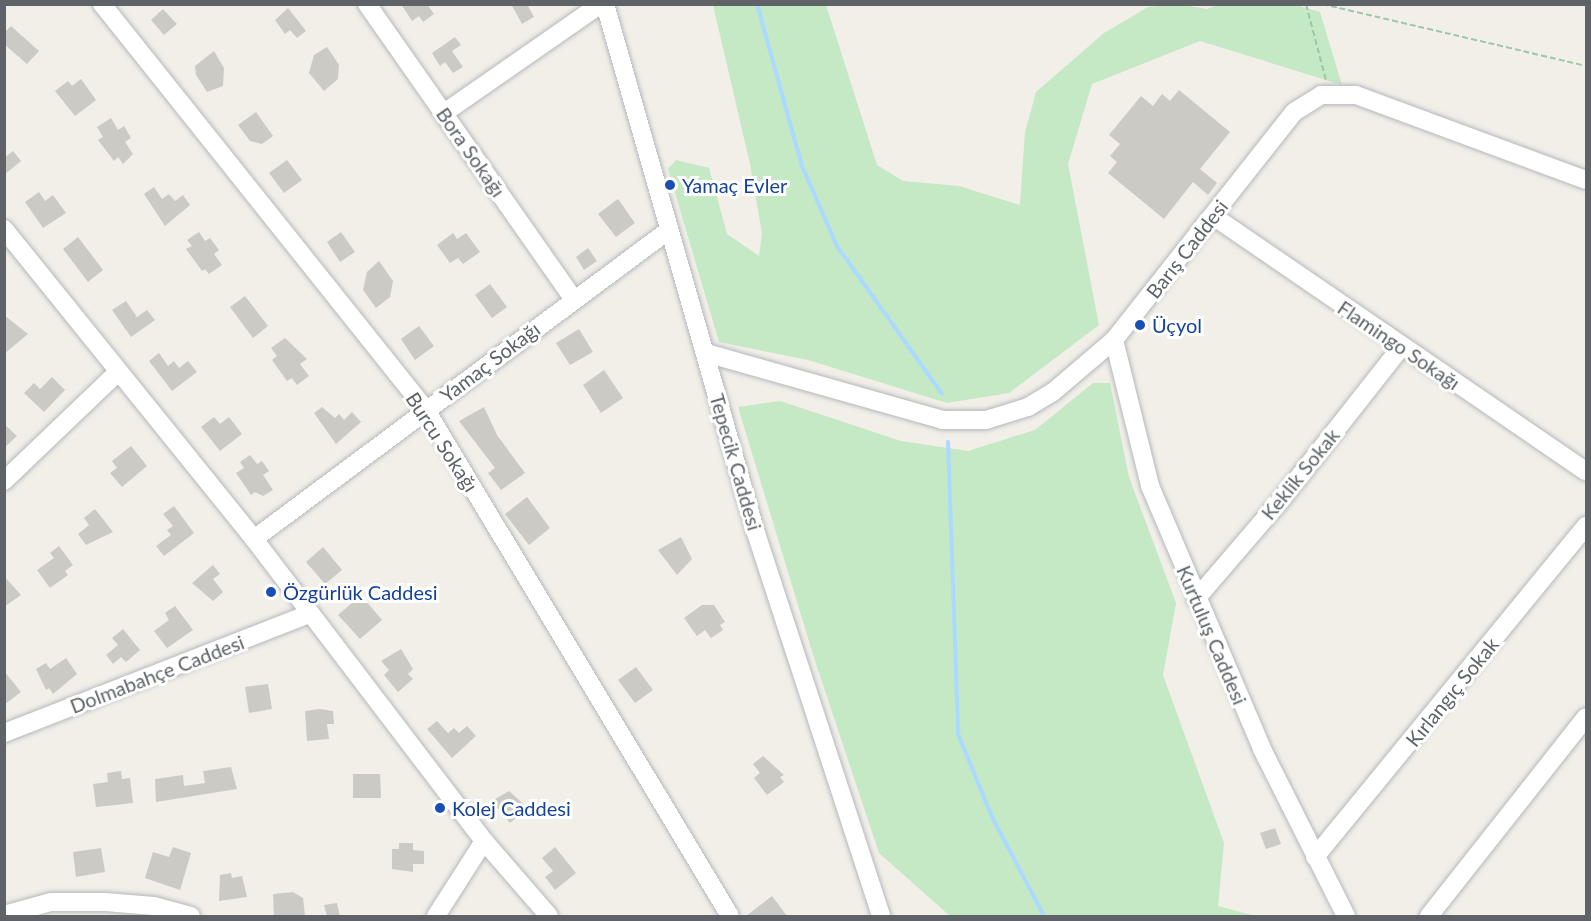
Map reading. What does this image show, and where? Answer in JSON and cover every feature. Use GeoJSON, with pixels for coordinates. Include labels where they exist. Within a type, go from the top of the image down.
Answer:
{"type":"FeatureCollection","features":[{"type":"Feature","properties":{"kind":"street","name":"Burcu Sokağı"},"geometry":{"type":"LineString","coordinates":[[102,4],[426,410],[730,916]]}},
{"type":"Feature","properties":{"kind":"street","name":"Bora Sokağı"},"geometry":{"type":"LineString","coordinates":[[367,4],[574,300]]}},
{"type":"Feature","properties":{"kind":"street"},"geometry":{"type":"LineString","coordinates":[[444,113],[603,4]]}},
{"type":"Feature","properties":{"kind":"street","name":"Tepecik Caddesi"},"geometry":{"type":"LineString","coordinates":[[603,4],[706,353],[756,533],[881,916]]}},
{"type":"Feature","properties":{"kind":"street","name":"Barış Caddesi"},"geometry":{"type":"LineString","coordinates":[[706,353],[942,420],[971,421],[1028,407],[1053,392],[1114,340],[1294,112],[1308,100],[1330,94],[1356,95],[1587,180]]}},
{"type":"Feature","properties":{"kind":"street","name":"Flamingo Sokağı"},"geometry":{"type":"LineString","coordinates":[[1213,216],[1401,347],[1587,471]]}},
{"type":"Feature","properties":{"kind":"street"},"geometry":{"type":"LineString","coordinates":[[4,229],[254,539],[484,841],[549,916]]}},
{"type":"Feature","properties":{"kind":"street","name":"Yamaç Sokağı"},"geometry":{"type":"LineString","coordinates":[[254,539],[669,230]]}},
{"type":"Feature","properties":{"kind":"street","name":"Kurtuluş Caddesi"},"geometry":{"type":"LineString","coordinates":[[1114,340],[1150,486],[1196,599],[1315,857],[1346,916]]}},
{"type":"Feature","properties":{"kind":"street","name":"Keklik Sokak"},"geometry":{"type":"LineString","coordinates":[[1196,599],[1280,501],[1401,347]]}},
{"type":"Feature","properties":{"kind":"street"},"geometry":{"type":"LineString","coordinates":[[4,481],[118,372]]}},
{"type":"Feature","properties":{"kind":"street","name":"Kırlangıç Sokak"},"geometry":{"type":"LineString","coordinates":[[1315,857],[1587,526]]}},
{"type":"Feature","properties":{"kind":"street","name":"Dolmabahçe Caddesi"},"geometry":{"type":"LineString","coordinates":[[4,733],[309,614]]}},
{"type":"Feature","properties":{"kind":"street"},"geometry":{"type":"LineString","coordinates":[[1429,916],[1587,717]]}},
{"type":"Feature","properties":{"kind":"street"},"geometry":{"type":"LineString","coordinates":[[436,916],[484,841]]}},
{"type":"Feature","properties":{"kind":"street"},"geometry":{"type":"LineString","coordinates":[[4,915],[51,902],[105,902],[154,906],[191,916]]}},
{"type":"Feature","properties":{"kind":"path"},"geometry":{"type":"LineString","coordinates":[[1306,4],[1330,94]]}},
{"type":"Feature","properties":{"kind":"path"},"geometry":{"type":"LineString","coordinates":[[1322,4],[1587,66]]}},
{"type":"Feature","properties":{"kind":"green space"},"geometry":{"type":"Polygon","coordinates":[[[1177,4],[1207,9],[1218,5],[1296,5],[1320,12],[1342,85],[1200,41],[1092,84],[1068,164],[1099,325],[1009,393],[947,403],[808,360],[719,342],[668,169],[676,160],[709,168],[727,234],[759,256],[762,233],[750,164],[713,5],[826,5],[877,165],[903,181],[959,186],[1020,205],[1025,132],[1036,92],[1104,33],[1148,7],[1177,4]]]}},
{"type":"Feature","properties":{"kind":"green space"},"geometry":{"type":"Polygon","coordinates":[[[1093,383],[1110,383],[1129,477],[1176,603],[1163,675],[1224,843],[1218,906],[1255,916],[950,916],[879,853],[814,658],[738,407],[780,401],[901,441],[968,451],[1035,430],[1093,383]]]}},
{"type":"Feature","properties":{"kind":"building"},"geometry":{"type":"Polygon","coordinates":[[[401,4],[427,4],[434,14],[423,22],[419,16],[412,21],[401,4]]]}},
{"type":"Feature","properties":{"kind":"building"},"geometry":{"type":"Polygon","coordinates":[[[511,4],[527,4],[534,17],[522,24],[511,4]]]}},
{"type":"Feature","properties":{"kind":"building"},"geometry":{"type":"Polygon","coordinates":[[[288,8],[306,31],[297,38],[290,30],[285,34],[275,20],[288,8]]]}},
{"type":"Feature","properties":{"kind":"building"},"geometry":{"type":"Polygon","coordinates":[[[163,9],[177,24],[164,35],[151,20],[163,9]]]}},
{"type":"Feature","properties":{"kind":"building"},"geometry":{"type":"Polygon","coordinates":[[[11,26],[39,51],[27,64],[4,44],[4,33],[11,26]]]}},
{"type":"Feature","properties":{"kind":"building"},"geometry":{"type":"Polygon","coordinates":[[[455,37],[461,45],[452,51],[463,67],[453,73],[445,62],[440,66],[432,53],[455,37]]]}},
{"type":"Feature","properties":{"kind":"building"},"geometry":{"type":"Polygon","coordinates":[[[327,47],[339,65],[338,79],[324,91],[309,73],[314,55],[327,47]]]}},
{"type":"Feature","properties":{"kind":"building"},"geometry":{"type":"Polygon","coordinates":[[[214,51],[224,68],[223,86],[207,92],[196,75],[195,66],[214,51]]]}},
{"type":"Feature","properties":{"kind":"building"},"geometry":{"type":"Polygon","coordinates":[[[81,79],[96,100],[75,116],[55,91],[68,81],[72,86],[81,79]]]}},
{"type":"Feature","properties":{"kind":"building"},"geometry":{"type":"Polygon","coordinates":[[[1179,90],[1230,132],[1200,169],[1217,183],[1208,195],[1193,182],[1164,219],[1108,173],[1117,162],[1110,156],[1120,144],[1109,135],[1141,96],[1153,106],[1162,94],[1170,101],[1179,90]]]}},
{"type":"Feature","properties":{"kind":"building"},"geometry":{"type":"Polygon","coordinates":[[[256,112],[273,136],[262,144],[250,141],[238,125],[256,112]]]}},
{"type":"Feature","properties":{"kind":"building"},"geometry":{"type":"Polygon","coordinates":[[[111,118],[118,130],[124,126],[131,138],[125,142],[133,154],[123,164],[118,157],[114,161],[98,140],[103,137],[97,127],[111,118]]]}},
{"type":"Feature","properties":{"kind":"building"},"geometry":{"type":"Polygon","coordinates":[[[13,151],[21,161],[4,175],[4,158],[13,151]]]}},
{"type":"Feature","properties":{"kind":"building"},"geometry":{"type":"Polygon","coordinates":[[[287,160],[302,180],[284,193],[269,173],[287,160]]]}},
{"type":"Feature","properties":{"kind":"building"},"geometry":{"type":"Polygon","coordinates":[[[154,187],[162,199],[169,194],[175,201],[183,195],[190,205],[165,226],[144,194],[154,187]]]}},
{"type":"Feature","properties":{"kind":"building"},"geometry":{"type":"Polygon","coordinates":[[[39,192],[45,201],[53,195],[66,213],[43,228],[25,202],[39,192]]]}},
{"type":"Feature","properties":{"kind":"building"},"geometry":{"type":"Polygon","coordinates":[[[618,199],[635,223],[616,237],[598,214],[618,199]]]}},
{"type":"Feature","properties":{"kind":"building"},"geometry":{"type":"Polygon","coordinates":[[[199,232],[205,241],[210,238],[219,250],[214,254],[222,265],[209,274],[205,269],[202,271],[186,249],[192,246],[187,240],[199,232]]]}},
{"type":"Feature","properties":{"kind":"building"},"geometry":{"type":"Polygon","coordinates":[[[341,232],[355,252],[340,262],[327,242],[341,232]]]}},
{"type":"Feature","properties":{"kind":"building"},"geometry":{"type":"Polygon","coordinates":[[[453,233],[457,239],[466,233],[480,252],[463,264],[458,258],[450,263],[437,245],[453,233]]]}},
{"type":"Feature","properties":{"kind":"building"},"geometry":{"type":"Polygon","coordinates":[[[78,237],[103,270],[88,282],[63,249],[78,237]]]}},
{"type":"Feature","properties":{"kind":"building"},"geometry":{"type":"Polygon","coordinates":[[[588,248],[597,261],[584,270],[576,257],[588,248]]]}},
{"type":"Feature","properties":{"kind":"building"},"geometry":{"type":"Polygon","coordinates":[[[379,261],[393,281],[390,297],[376,308],[363,290],[367,272],[379,261]]]}},
{"type":"Feature","properties":{"kind":"building"},"geometry":{"type":"Polygon","coordinates":[[[490,284],[507,307],[492,318],[475,295],[490,284]]]}},
{"type":"Feature","properties":{"kind":"building"},"geometry":{"type":"Polygon","coordinates":[[[245,296],[268,326],[253,338],[230,307],[245,296]]]}},
{"type":"Feature","properties":{"kind":"building"},"geometry":{"type":"Polygon","coordinates":[[[126,301],[137,317],[147,310],[155,320],[131,337],[112,310],[126,301]]]}},
{"type":"Feature","properties":{"kind":"building"},"geometry":{"type":"Polygon","coordinates":[[[4,315],[28,334],[4,354],[4,315]]]}},
{"type":"Feature","properties":{"kind":"building"},"geometry":{"type":"Polygon","coordinates":[[[419,326],[434,346],[415,360],[401,339],[419,326]]]}},
{"type":"Feature","properties":{"kind":"building"},"geometry":{"type":"Polygon","coordinates":[[[579,329],[593,352],[570,365],[556,343],[579,329]]]}},
{"type":"Feature","properties":{"kind":"building"},"geometry":{"type":"Polygon","coordinates":[[[285,338],[307,359],[300,364],[309,376],[297,385],[292,378],[287,381],[272,360],[277,356],[271,348],[285,338]]]}},
{"type":"Feature","properties":{"kind":"building"},"geometry":{"type":"Polygon","coordinates":[[[159,353],[168,366],[174,361],[179,368],[188,361],[197,372],[172,391],[149,361],[159,353]]]}},
{"type":"Feature","properties":{"kind":"building"},"geometry":{"type":"Polygon","coordinates":[[[604,370],[623,398],[601,413],[583,385],[604,370]]]}},
{"type":"Feature","properties":{"kind":"building"},"geometry":{"type":"Polygon","coordinates":[[[52,377],[65,390],[44,412],[24,393],[34,383],[40,389],[52,377]]]}},
{"type":"Feature","properties":{"kind":"building"},"geometry":{"type":"Polygon","coordinates":[[[322,407],[335,418],[339,414],[344,420],[352,412],[361,422],[336,444],[314,413],[322,407]]]}},
{"type":"Feature","properties":{"kind":"building"},"geometry":{"type":"Polygon","coordinates":[[[484,407],[497,435],[525,473],[501,490],[488,473],[495,468],[459,421],[484,407]]]}},
{"type":"Feature","properties":{"kind":"building"},"geometry":{"type":"Polygon","coordinates":[[[214,417],[220,424],[229,417],[242,434],[220,451],[201,427],[214,417]]]}},
{"type":"Feature","properties":{"kind":"building"},"geometry":{"type":"Polygon","coordinates":[[[4,424],[17,436],[4,448],[4,424]]]}},
{"type":"Feature","properties":{"kind":"building"},"geometry":{"type":"Polygon","coordinates":[[[131,446],[147,466],[122,487],[110,473],[117,468],[112,461],[131,446]]]}},
{"type":"Feature","properties":{"kind":"building"},"geometry":{"type":"Polygon","coordinates":[[[250,455],[257,464],[262,461],[269,471],[263,475],[273,490],[263,496],[255,492],[251,495],[236,473],[244,468],[240,462],[250,455]]]}},
{"type":"Feature","properties":{"kind":"building"},"geometry":{"type":"Polygon","coordinates":[[[527,497],[550,528],[529,545],[505,514],[527,497]]]}},
{"type":"Feature","properties":{"kind":"building"},"geometry":{"type":"Polygon","coordinates":[[[174,506],[194,533],[164,556],[156,546],[171,535],[167,530],[173,526],[163,514],[174,506]]]}},
{"type":"Feature","properties":{"kind":"building"},"geometry":{"type":"Polygon","coordinates":[[[95,509],[113,532],[86,545],[78,534],[89,525],[84,518],[95,509]]]}},
{"type":"Feature","properties":{"kind":"building"},"geometry":{"type":"Polygon","coordinates":[[[681,537],[692,559],[677,575],[658,550],[681,537]]]}},
{"type":"Feature","properties":{"kind":"building"},"geometry":{"type":"Polygon","coordinates":[[[59,546],[73,565],[65,571],[68,575],[50,588],[37,570],[54,558],[50,553],[59,546]]]}},
{"type":"Feature","properties":{"kind":"building"},"geometry":{"type":"Polygon","coordinates":[[[323,547],[342,570],[325,584],[306,562],[323,547]]]}},
{"type":"Feature","properties":{"kind":"building"},"geometry":{"type":"Polygon","coordinates":[[[213,565],[220,574],[213,579],[223,592],[213,601],[192,583],[213,565]]]}},
{"type":"Feature","properties":{"kind":"building"},"geometry":{"type":"Polygon","coordinates":[[[4,576],[21,595],[4,607],[4,576]]]}},
{"type":"Feature","properties":{"kind":"building"},"geometry":{"type":"Polygon","coordinates":[[[361,595],[382,620],[360,639],[338,615],[361,595]]]}},
{"type":"Feature","properties":{"kind":"building"},"geometry":{"type":"Polygon","coordinates":[[[702,605],[714,605],[725,622],[720,625],[723,630],[711,638],[705,630],[697,636],[684,618],[702,605]]]}},
{"type":"Feature","properties":{"kind":"building"},"geometry":{"type":"Polygon","coordinates":[[[175,606],[193,630],[167,648],[154,631],[169,620],[165,613],[175,606]]]}},
{"type":"Feature","properties":{"kind":"building"},"geometry":{"type":"Polygon","coordinates":[[[123,629],[140,650],[126,662],[121,657],[113,664],[106,655],[118,645],[112,638],[123,629]]]}},
{"type":"Feature","properties":{"kind":"building"},"geometry":{"type":"Polygon","coordinates":[[[401,649],[413,669],[408,674],[413,679],[398,692],[384,675],[389,670],[381,661],[401,649]]]}},
{"type":"Feature","properties":{"kind":"building"},"geometry":{"type":"Polygon","coordinates":[[[66,658],[77,674],[53,694],[49,688],[46,690],[36,669],[46,663],[50,669],[66,658]]]}},
{"type":"Feature","properties":{"kind":"building"},"geometry":{"type":"Polygon","coordinates":[[[636,667],[653,690],[635,703],[618,680],[636,667]]]}},
{"type":"Feature","properties":{"kind":"building"},"geometry":{"type":"Polygon","coordinates":[[[4,671],[21,692],[4,705],[4,671]]]}},
{"type":"Feature","properties":{"kind":"building"},"geometry":{"type":"Polygon","coordinates":[[[268,684],[272,709],[249,713],[245,687],[268,684]]]}},
{"type":"Feature","properties":{"kind":"building"},"geometry":{"type":"Polygon","coordinates":[[[320,709],[333,711],[334,724],[327,724],[329,739],[307,741],[305,711],[320,709]]]}},
{"type":"Feature","properties":{"kind":"building"},"geometry":{"type":"Polygon","coordinates":[[[437,721],[448,733],[454,728],[459,733],[467,726],[476,736],[452,758],[427,729],[437,721]]]}},
{"type":"Feature","properties":{"kind":"building"},"geometry":{"type":"Polygon","coordinates":[[[763,756],[784,775],[780,777],[784,782],[767,795],[754,778],[760,773],[753,764],[763,756]]]}},
{"type":"Feature","properties":{"kind":"building"},"geometry":{"type":"Polygon","coordinates":[[[231,767],[237,789],[156,802],[155,779],[183,775],[184,786],[205,783],[203,771],[231,767]]]}},
{"type":"Feature","properties":{"kind":"building"},"geometry":{"type":"Polygon","coordinates":[[[121,771],[122,779],[130,778],[133,803],[96,807],[93,784],[108,782],[107,773],[121,771]]]}},
{"type":"Feature","properties":{"kind":"building"},"geometry":{"type":"Polygon","coordinates":[[[353,774],[380,774],[381,798],[353,798],[353,774]]]}},
{"type":"Feature","properties":{"kind":"building"},"geometry":{"type":"Polygon","coordinates":[[[509,791],[528,808],[510,823],[492,801],[509,791]]]}},
{"type":"Feature","properties":{"kind":"building"},"geometry":{"type":"Polygon","coordinates":[[[1275,828],[1281,844],[1266,849],[1260,833],[1275,828]]]}},
{"type":"Feature","properties":{"kind":"building"},"geometry":{"type":"Polygon","coordinates":[[[399,843],[413,843],[413,850],[424,851],[424,864],[413,864],[413,872],[392,869],[392,849],[399,849],[399,843]]]}},
{"type":"Feature","properties":{"kind":"building"},"geometry":{"type":"Polygon","coordinates":[[[173,847],[191,853],[180,890],[145,878],[153,852],[169,857],[173,847]]]}},
{"type":"Feature","properties":{"kind":"building"},"geometry":{"type":"Polygon","coordinates":[[[555,847],[576,873],[555,890],[545,877],[553,871],[542,858],[555,847]]]}},
{"type":"Feature","properties":{"kind":"building"},"geometry":{"type":"Polygon","coordinates":[[[101,848],[105,872],[76,877],[73,852],[101,848]]]}},
{"type":"Feature","properties":{"kind":"building"},"geometry":{"type":"Polygon","coordinates":[[[231,873],[232,878],[242,876],[247,897],[219,901],[220,875],[231,873]]]}},
{"type":"Feature","properties":{"kind":"building"},"geometry":{"type":"Polygon","coordinates":[[[293,892],[303,898],[305,916],[274,915],[273,894],[293,892]]]}},
{"type":"Feature","properties":{"kind":"building"},"geometry":{"type":"Polygon","coordinates":[[[772,896],[787,916],[746,916],[772,896]]]}},
{"type":"Feature","properties":{"kind":"building"},"geometry":{"type":"Polygon","coordinates":[[[337,903],[340,916],[327,916],[324,905],[337,903]]]}},
{"type":"Feature","properties":{"kind":"waterway"},"geometry":{"type":"LineString","coordinates":[[757,4],[802,166],[837,246],[942,394]]}},
{"type":"Feature","properties":{"kind":"waterway"},"geometry":{"type":"LineString","coordinates":[[948,442],[958,734],[992,817],[1044,916]]}},
{"type":"Feature","properties":{"kind":"place","name":"Yamaç Evler"},"geometry":{"type":"Point","coordinates":[670,185]}},
{"type":"Feature","properties":{"kind":"place","name":"Üçyol"},"geometry":{"type":"Point","coordinates":[1140,325]}},
{"type":"Feature","properties":{"kind":"place","name":"Özgürlük Caddesi"},"geometry":{"type":"Point","coordinates":[271,592]}},
{"type":"Feature","properties":{"kind":"place","name":"Kolej Caddesi"},"geometry":{"type":"Point","coordinates":[440,808]}}]}
